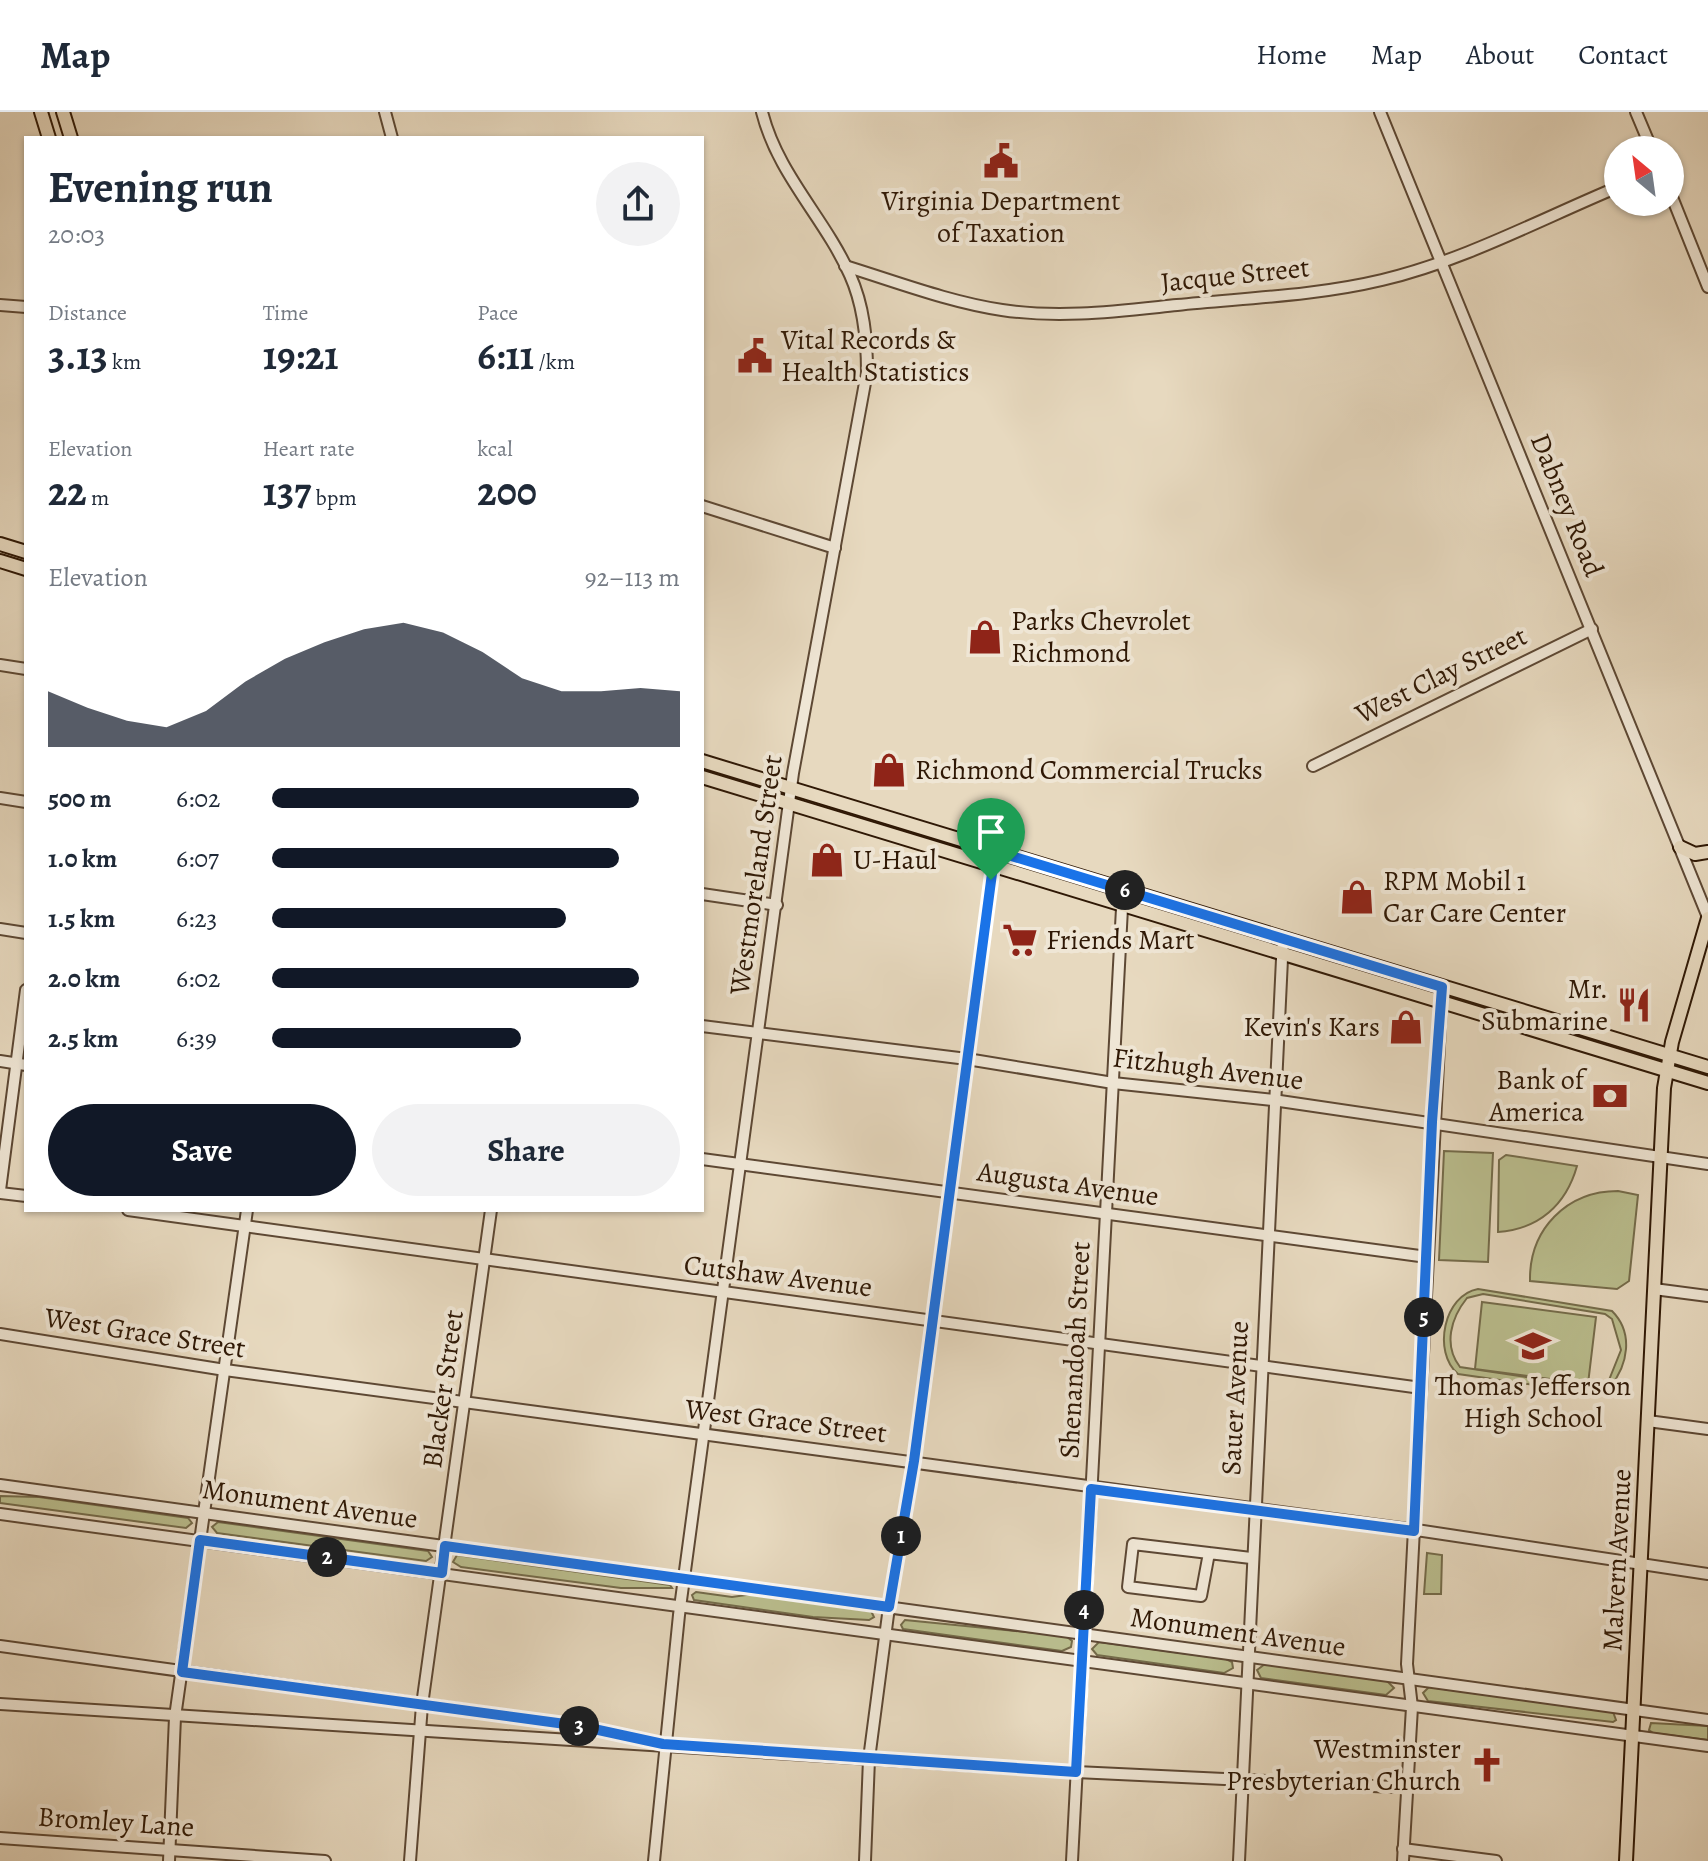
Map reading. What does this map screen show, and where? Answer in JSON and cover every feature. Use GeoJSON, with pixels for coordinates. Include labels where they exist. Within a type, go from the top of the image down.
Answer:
{"type":"FeatureCollection","features":[{"type":"Feature","properties":{"kind":"main road"},"geometry":{"type":"LineString","coordinates":[[41,112],[48,136]]}},
{"type":"Feature","properties":{"kind":"main road"},"geometry":{"type":"LineString","coordinates":[[63,112],[70,136]]}},
{"type":"Feature","properties":{"kind":"main road"},"geometry":{"type":"LineString","coordinates":[[0,544],[24,551]]}},
{"type":"Feature","properties":{"kind":"main road"},"geometry":{"type":"LineString","coordinates":[[0,561],[24,568]]}},
{"type":"Feature","properties":{"kind":"main road"},"geometry":{"type":"LineString","coordinates":[[704,762],[1708,1067]]}},
{"type":"Feature","properties":{"kind":"main road"},"geometry":{"type":"LineString","coordinates":[[704,778],[1708,1083]]}},
{"type":"Feature","properties":{"kind":"main road"},"geometry":{"type":"LineString","coordinates":[[1680,847],[1695,854],[1708,852]]}},
{"type":"Feature","properties":{"kind":"main road","name":"Malvern Avenue"},"geometry":{"type":"LineString","coordinates":[[1626,1861],[1666,1070],[1708,918]]}},
{"type":"Feature","properties":{"kind":"street"},"geometry":{"type":"LineString","coordinates":[[385,112],[391,136]]}},
{"type":"Feature","properties":{"kind":"street","name":"Westmoreland Street"},"geometry":{"type":"LineString","coordinates":[[654,1861],[663,1744],[791,788],[867,372],[863,316],[845,266],[778,159],[762,112]]}},
{"type":"Feature","properties":{"kind":"street","name":"Dabney Road"},"geometry":{"type":"LineString","coordinates":[[1380,112],[1708,918]]}},
{"type":"Feature","properties":{"kind":"street"},"geometry":{"type":"LineString","coordinates":[[1636,112],[1646,136]]}},
{"type":"Feature","properties":{"kind":"street","name":"Jacque Street"},"geometry":{"type":"LineString","coordinates":[[845,266],[983,307],[1080,315],[1344,288],[1398,276],[1604,193]]}},
{"type":"Feature","properties":{"kind":"street"},"geometry":{"type":"LineString","coordinates":[[1680,216],[1708,287]]}},
{"type":"Feature","properties":{"kind":"street"},"geometry":{"type":"LineString","coordinates":[[0,305],[24,307]]}},
{"type":"Feature","properties":{"kind":"street"},"geometry":{"type":"LineString","coordinates":[[704,507],[835,548]]}},
{"type":"Feature","properties":{"kind":"street","name":"West Clay Street"},"geometry":{"type":"LineString","coordinates":[[1313,766],[1592,629]]}},
{"type":"Feature","properties":{"kind":"street"},"geometry":{"type":"LineString","coordinates":[[0,665],[24,669]]}},
{"type":"Feature","properties":{"kind":"street"},"geometry":{"type":"LineString","coordinates":[[0,798],[24,802]]}},
{"type":"Feature","properties":{"kind":"street"},"geometry":{"type":"LineString","coordinates":[[865,1861],[869,1759],[889,1607],[914,1461],[995,851]]}},
{"type":"Feature","properties":{"kind":"street","name":"Shenandoah Street"},"geometry":{"type":"LineString","coordinates":[[1072,1861],[1123,889]]}},
{"type":"Feature","properties":{"kind":"street"},"geometry":{"type":"LineString","coordinates":[[704,894],[777,905]]}},
{"type":"Feature","properties":{"kind":"street"},"geometry":{"type":"LineString","coordinates":[[0,929],[24,933]]}},
{"type":"Feature","properties":{"kind":"street","name":"Sauer Avenue"},"geometry":{"type":"LineString","coordinates":[[1239,1861],[1240,1780],[1283,938]]}},
{"type":"Feature","properties":{"kind":"street"},"geometry":{"type":"LineString","coordinates":[[1403,1861],[1412,1707],[1408,1681],[1432,1122],[1442,987]]}},
{"type":"Feature","properties":{"kind":"street"},"geometry":{"type":"LineString","coordinates":[[24,1020],[21,1064],[0,1191],[24,1196]]}},
{"type":"Feature","properties":{"kind":"street","name":"Fitzhugh Avenue"},"geometry":{"type":"LineString","coordinates":[[704,1026],[967,1059],[1113,1083],[1273,1100],[1708,1164]]}},
{"type":"Feature","properties":{"kind":"street"},"geometry":{"type":"LineString","coordinates":[[0,1061],[21,1064]]}},
{"type":"Feature","properties":{"kind":"street","name":"Augusta Avenue"},"geometry":{"type":"LineString","coordinates":[[704,1159],[1427,1257]]}},
{"type":"Feature","properties":{"kind":"street","name":"Cutshaw Avenue"},"geometry":{"type":"LineString","coordinates":[[143,1212],[1421,1388]]}},
{"type":"Feature","properties":{"kind":"street"},"geometry":{"type":"LineString","coordinates":[[169,1861],[175,1717],[247,1212]]}},
{"type":"Feature","properties":{"kind":"street","name":"Blacker Street"},"geometry":{"type":"LineString","coordinates":[[410,1861],[422,1705],[491,1212]]}},
{"type":"Feature","properties":{"kind":"street"},"geometry":{"type":"LineString","coordinates":[[1654,1289],[1708,1296]]}},
{"type":"Feature","properties":{"kind":"street","name":"West Grace Street"},"geometry":{"type":"LineString","coordinates":[[0,1334],[225,1370],[914,1461],[1091,1489],[1640,1562],[1708,1574]]}},
{"type":"Feature","properties":{"kind":"street"},"geometry":{"type":"LineString","coordinates":[[1648,1421],[1708,1429]]}},
{"type":"Feature","properties":{"kind":"street","name":"Monument Avenue"},"geometry":{"type":"LineString","coordinates":[[0,1485],[1708,1720]]}},
{"type":"Feature","properties":{"kind":"street","name":"Monument Avenue"},"geometry":{"type":"LineString","coordinates":[[0,1514],[1708,1746]]}},
{"type":"Feature","properties":{"kind":"street"},"geometry":{"type":"LineString","coordinates":[[1209,1553],[1201,1596],[1128,1587],[1133,1544],[1209,1553],[1251,1558]]}},
{"type":"Feature","properties":{"kind":"street"},"geometry":{"type":"LineString","coordinates":[[0,1646],[580,1726],[663,1744]]}},
{"type":"Feature","properties":{"kind":"street"},"geometry":{"type":"LineString","coordinates":[[0,1704],[1076,1772],[1394,1787],[1406,1784]]}},
{"type":"Feature","properties":{"kind":"street","name":"Bromley Lane"},"geometry":{"type":"LineString","coordinates":[[0,1838],[325,1861]]}},
{"type":"Feature","properties":{"kind":"street"},"geometry":{"type":"LineString","coordinates":[[1403,1849],[1496,1861]]}},
{"type":"Feature","properties":{"kind":"green space"},"geometry":{"type":"Polygon","coordinates":[[[1444,1151],[1493,1153],[1488,1262],[1439,1260],[1444,1151]]]}},
{"type":"Feature","properties":{"kind":"green space"},"geometry":{"type":"Polygon","coordinates":[[[1506,1155],[1577,1166],[1566,1192],[1549,1212],[1526,1226],[1498,1232],[1499,1160],[1506,1155]]]}},
{"type":"Feature","properties":{"kind":"green space"},"geometry":{"type":"Polygon","coordinates":[[[1618,1191],[1638,1195],[1629,1281],[1617,1289],[1530,1281],[1536,1245],[1554,1216],[1583,1198],[1618,1191]]]}},
{"type":"Feature","properties":{"kind":"green space"},"geometry":{"type":"Polygon","coordinates":[[[1478,1289],[1612,1311],[1624,1329],[1626,1339],[1621,1369],[1610,1387],[1597,1392],[1458,1374],[1445,1352],[1444,1339],[1450,1313],[1466,1293],[1478,1289]],[[1483,1294],[1467,1298],[1461,1306],[1451,1332],[1452,1350],[1460,1367],[1585,1386],[1609,1380],[1621,1350],[1612,1319],[1605,1314],[1483,1294]]]}},
{"type":"Feature","properties":{"kind":"green space"},"geometry":{"type":"Polygon","coordinates":[[[1482,1302],[1596,1317],[1588,1384],[1475,1369],[1482,1302]]]}},
{"type":"Feature","properties":{"kind":"green space"},"geometry":{"type":"Polygon","coordinates":[[[0,1496],[39,1497],[188,1518],[192,1523],[186,1528],[0,1503],[0,1496]]]}},
{"type":"Feature","properties":{"kind":"green space"},"geometry":{"type":"Polygon","coordinates":[[[218,1522],[428,1551],[432,1557],[426,1561],[217,1533],[212,1527],[218,1522]]]}},
{"type":"Feature","properties":{"kind":"green space"},"geometry":{"type":"Polygon","coordinates":[[[1427,1553],[1442,1555],[1441,1594],[1424,1594],[1427,1553]]]}},
{"type":"Feature","properties":{"kind":"green space"},"geometry":{"type":"Polygon","coordinates":[[[457,1555],[670,1585],[672,1588],[621,1588],[461,1567],[453,1562],[457,1555]]]}},
{"type":"Feature","properties":{"kind":"green space"},"geometry":{"type":"Polygon","coordinates":[[[696,1592],[732,1597],[753,1594],[871,1611],[874,1617],[869,1620],[813,1617],[694,1600],[692,1595],[696,1592]]]}},
{"type":"Feature","properties":{"kind":"green space"},"geometry":{"type":"Polygon","coordinates":[[[905,1620],[1066,1636],[1072,1641],[1071,1647],[1062,1651],[903,1629],[901,1625],[905,1620]]]}},
{"type":"Feature","properties":{"kind":"green space"},"geometry":{"type":"Polygon","coordinates":[[[1099,1642],[1226,1659],[1232,1662],[1233,1668],[1224,1673],[1097,1655],[1092,1649],[1099,1642]]]}},
{"type":"Feature","properties":{"kind":"green space"},"geometry":{"type":"Polygon","coordinates":[[[1265,1664],[1387,1681],[1394,1688],[1386,1695],[1261,1678],[1257,1670],[1265,1664]]]}},
{"type":"Feature","properties":{"kind":"green space"},"geometry":{"type":"Polygon","coordinates":[[[1429,1687],[1613,1712],[1616,1720],[1428,1701],[1423,1693],[1429,1687]]]}},
{"type":"Feature","properties":{"kind":"green space"},"geometry":{"type":"Polygon","coordinates":[[[1651,1723],[1708,1726],[1708,1740],[1653,1733],[1649,1730],[1651,1723]]]}},
{"type":"Feature","properties":{"kind":"place","name":"Virginia Department of Taxation"},"geometry":{"type":"Point","coordinates":[1001,161]}},
{"type":"Feature","properties":{"kind":"place","name":"Vital Records & Health Statistics"},"geometry":{"type":"Point","coordinates":[755,356]}},
{"type":"Feature","properties":{"kind":"place","name":"Parks Chevrolet Richmond"},"geometry":{"type":"Point","coordinates":[985,637]}},
{"type":"Feature","properties":{"kind":"place","name":"Richmond Commercial Trucks"},"geometry":{"type":"Point","coordinates":[889,770]}},
{"type":"Feature","properties":{"kind":"place","name":"U-Haul"},"geometry":{"type":"Point","coordinates":[827,860]}},
{"type":"Feature","properties":{"kind":"place","name":"RPM Mobil 1 Car Care Center"},"geometry":{"type":"Point","coordinates":[1357,897]}},
{"type":"Feature","properties":{"kind":"place","name":"Friends Mart"},"geometry":{"type":"Point","coordinates":[1020,940]}},
{"type":"Feature","properties":{"kind":"place","name":"Mr. Submarine"},"geometry":{"type":"Point","coordinates":[1634,1005]}},
{"type":"Feature","properties":{"kind":"place","name":"Kevin's Kars"},"geometry":{"type":"Point","coordinates":[1406,1027]}},
{"type":"Feature","properties":{"kind":"place","name":"Bank of America"},"geometry":{"type":"Point","coordinates":[1610,1096]}},
{"type":"Feature","properties":{"kind":"place","name":"Thomas Jefferson High School"},"geometry":{"type":"Point","coordinates":[1533,1346]}},
{"type":"Feature","properties":{"kind":"place","name":"Westminster Presbyterian Church"},"geometry":{"type":"Point","coordinates":[1487,1765]}},
{"type":"Feature","properties":{"kind":"route"},"geometry":{"type":"LineString","coordinates":[[995,851],[1442,987],[1432,1122],[1414,1531],[1091,1489],[1076,1772],[663,1744],[580,1726],[182,1672],[200,1540],[442,1573],[445,1546],[889,1607],[914,1461],[991,880],[995,851]]}}]}
